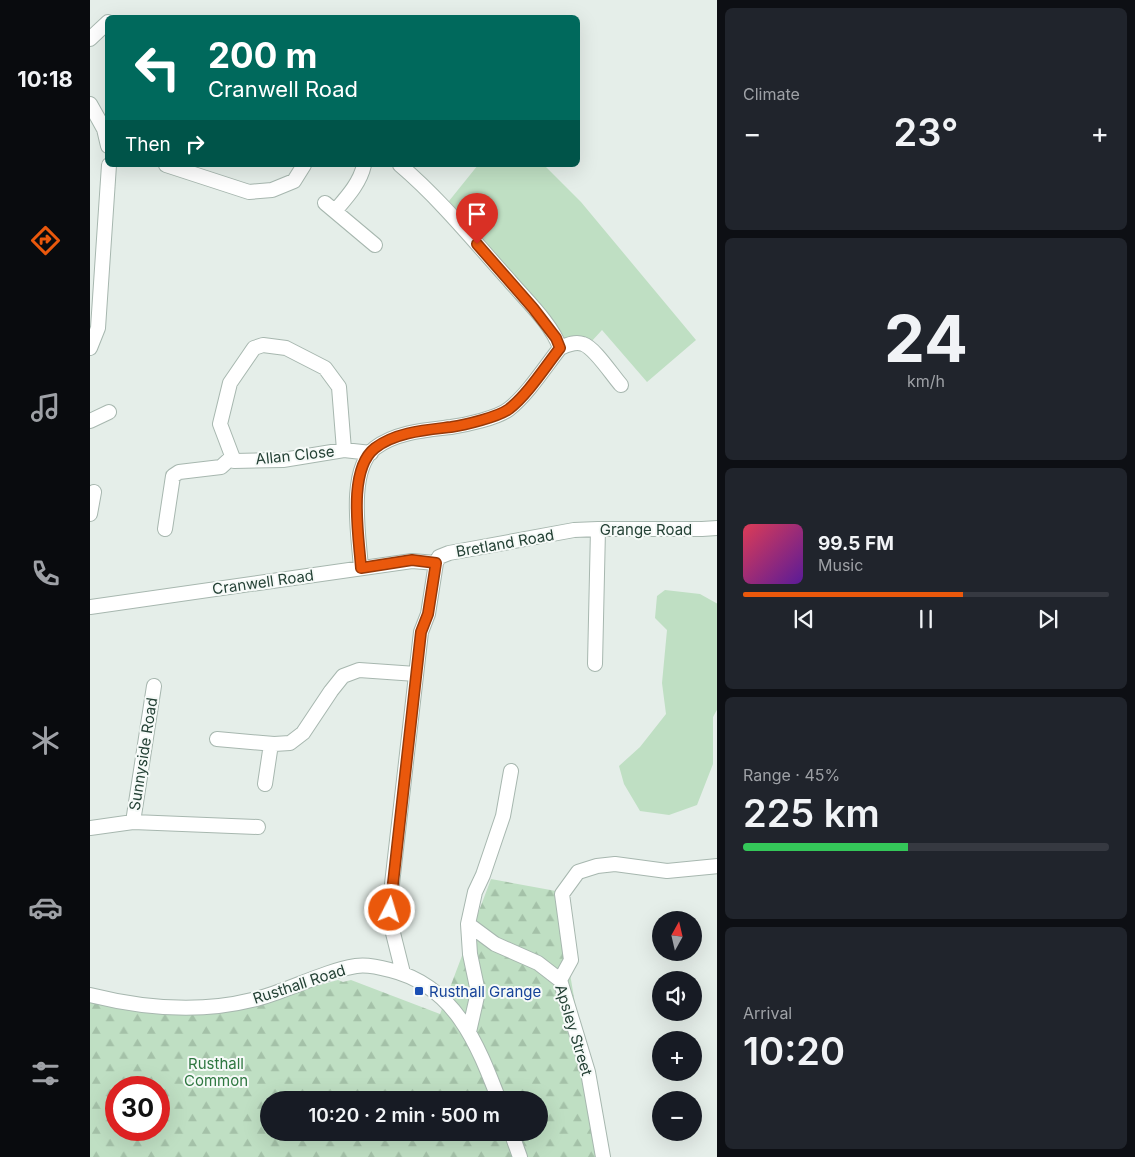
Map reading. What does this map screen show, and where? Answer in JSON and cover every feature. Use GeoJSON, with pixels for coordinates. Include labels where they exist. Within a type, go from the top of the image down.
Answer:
{"type":"FeatureCollection","features":[{"type":"Feature","properties":{"kind":"street"},"geometry":{"type":"LineString","coordinates":[[90,39],[105,25]]}},
{"type":"Feature","properties":{"kind":"street"},"geometry":{"type":"LineString","coordinates":[[90,104],[105,134]]}},
{"type":"Feature","properties":{"kind":"street"},"geometry":{"type":"LineString","coordinates":[[90,348],[98,328],[109,167]]}},
{"type":"Feature","properties":{"kind":"street"},"geometry":{"type":"LineString","coordinates":[[172,167],[249,192],[272,190],[294,181],[303,167]]}},
{"type":"Feature","properties":{"kind":"street"},"geometry":{"type":"LineString","coordinates":[[364,167],[362,174],[348,195],[330,207],[375,245]]}},
{"type":"Feature","properties":{"kind":"street"},"geometry":{"type":"LineString","coordinates":[[402,167],[422,184],[533,308],[556,338],[560,348]]}},
{"type":"Feature","properties":{"kind":"street"},"geometry":{"type":"LineString","coordinates":[[361,568],[357,502],[358,481],[365,459],[375,448],[413,432],[471,424],[508,410],[533,383],[560,348],[572,343],[582,343],[590,348],[620,385]]}},
{"type":"Feature","properties":{"kind":"street","name":"Allan Close"},"geometry":{"type":"LineString","coordinates":[[344,450],[339,387],[325,368],[286,348],[263,345],[254,348],[230,383],[220,424],[234,461],[283,460],[344,450],[371,453]]}},
{"type":"Feature","properties":{"kind":"street"},"geometry":{"type":"LineString","coordinates":[[90,421],[108,412]]}},
{"type":"Feature","properties":{"kind":"street"},"geometry":{"type":"LineString","coordinates":[[165,529],[173,476],[179,472],[221,467],[232,457]]}},
{"type":"Feature","properties":{"kind":"street"},"geometry":{"type":"LineString","coordinates":[[90,514],[94,492]]}},
{"type":"Feature","properties":{"kind":"street","name":"Grange Road"},"geometry":{"type":"LineString","coordinates":[[574,530],[717,528]]}},
{"type":"Feature","properties":{"kind":"street"},"geometry":{"type":"LineString","coordinates":[[595,664],[598,529]]}},
{"type":"Feature","properties":{"kind":"street","name":"Bretland Road"},"geometry":{"type":"LineString","coordinates":[[403,973],[392,933],[390,910],[421,632],[428,614],[436,563],[439,557],[449,553],[574,530]]}},
{"type":"Feature","properties":{"kind":"street","name":"Cranwell Road"},"geometry":{"type":"LineString","coordinates":[[90,607],[412,560],[436,563]]}},
{"type":"Feature","properties":{"kind":"street"},"geometry":{"type":"LineString","coordinates":[[217,739],[271,744],[290,743],[303,733],[343,676],[359,670],[416,674]]}},
{"type":"Feature","properties":{"kind":"street","name":"Sunnyside Road"},"geometry":{"type":"LineString","coordinates":[[133,822],[154,686]]}},
{"type":"Feature","properties":{"kind":"street"},"geometry":{"type":"LineString","coordinates":[[265,784],[271,744]]}},
{"type":"Feature","properties":{"kind":"street"},"geometry":{"type":"LineString","coordinates":[[469,1032],[478,992],[470,954],[468,924],[474,892],[483,875],[503,816],[512,771]]}},
{"type":"Feature","properties":{"kind":"street","name":"Sunnyside Road"},"geometry":{"type":"LineString","coordinates":[[90,828],[133,822],[258,827]]}},
{"type":"Feature","properties":{"kind":"street"},"geometry":{"type":"LineString","coordinates":[[560,980],[571,960],[562,894],[578,872],[596,866],[614,864],[668,871],[717,866]]}},
{"type":"Feature","properties":{"kind":"street","name":"Apsley Street"},"geometry":{"type":"LineString","coordinates":[[468,924],[495,944],[538,963],[560,980],[588,1072],[603,1157]]}},
{"type":"Feature","properties":{"kind":"street","name":"Rusthall Road"},"geometry":{"type":"LineString","coordinates":[[90,995],[164,1007],[220,1007],[251,1001],[281,992],[338,970],[358,965],[378,967],[403,973],[431,987],[449,1003],[469,1032],[482,1056],[496,1091]]}},
{"type":"Feature","properties":{"kind":"street"},"geometry":{"type":"LineString","coordinates":[[515,1141],[520,1157]]}},
{"type":"Feature","properties":{"kind":"green space"},"geometry":{"type":"Polygon","coordinates":[[[476,167],[546,167],[581,202],[696,340],[647,382],[602,330],[591,342],[578,336],[566,339],[449,201],[476,167]]]}},
{"type":"Feature","properties":{"kind":"green space"},"geometry":{"type":"Polygon","coordinates":[[[665,590],[700,594],[717,603],[717,710],[713,717],[713,764],[697,805],[669,815],[640,811],[624,784],[619,766],[640,747],[666,714],[662,683],[667,630],[655,618],[657,596],[665,590]]]}},
{"type":"Feature","properties":{"kind":"green space","name":"Rusthall Common"},"geometry":{"type":"Polygon","coordinates":[[[491,879],[556,891],[601,1157],[90,1157],[90,999],[221,1012],[338,980],[343,982],[351,980],[440,1014],[491,879]]]}},
{"type":"Feature","properties":{"kind":"place","name":"Rusthall Grange"},"geometry":{"type":"Point","coordinates":[419,991]}},
{"type":"Feature","properties":{"kind":"route"},"geometry":{"type":"LineString","coordinates":[[390,910],[395,849],[421,632],[428,614],[436,563],[412,560],[361,568],[357,502],[358,481],[365,459],[375,448],[388,441],[413,432],[471,424],[508,410],[533,383],[560,348],[556,338],[533,308],[477,244]]}}]}
